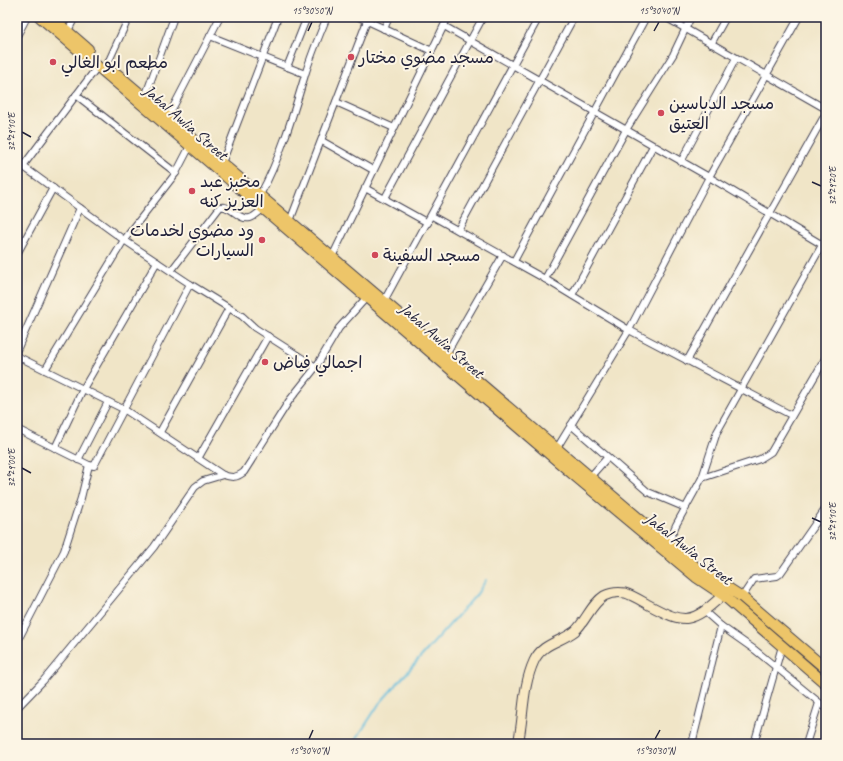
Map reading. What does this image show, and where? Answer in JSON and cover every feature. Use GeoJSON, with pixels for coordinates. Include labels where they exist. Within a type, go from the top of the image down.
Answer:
{"type":"FeatureCollection","features":[{"type":"Feature","properties":{"kind":"main road","name":"Jabal Awlia Street"},"geometry":{"type":"LineString","coordinates":[[40,17],[131,90],[190,146],[263,209],[667,547],[742,597],[826,669]]}},
{"type":"Feature","properties":{"kind":"main road","name":"Jabal Awlia Street"},"geometry":{"type":"LineString","coordinates":[[51,17],[68,31],[102,66]]}},
{"type":"Feature","properties":{"kind":"main road","name":"Jabal Awlia Street"},"geometry":{"type":"LineString","coordinates":[[131,90],[145,97],[590,476],[667,547],[696,577],[724,595],[826,684]]}},
{"type":"Feature","properties":{"kind":"street"},"geometry":{"type":"LineString","coordinates":[[17,36],[27,17]]}},
{"type":"Feature","properties":{"kind":"street"},"geometry":{"type":"LineString","coordinates":[[68,31],[75,17]]}},
{"type":"Feature","properties":{"kind":"street"},"geometry":{"type":"LineString","coordinates":[[17,174],[19,164],[102,66],[129,17]]}},
{"type":"Feature","properties":{"kind":"street"},"geometry":{"type":"LineString","coordinates":[[145,97],[174,17]]}},
{"type":"Feature","properties":{"kind":"street"},"geometry":{"type":"LineString","coordinates":[[168,117],[220,17]]}},
{"type":"Feature","properties":{"kind":"street"},"geometry":{"type":"LineString","coordinates":[[222,163],[278,17]]}},
{"type":"Feature","properties":{"kind":"street"},"geometry":{"type":"LineString","coordinates":[[287,67],[307,17]]}},
{"type":"Feature","properties":{"kind":"street"},"geometry":{"type":"LineString","coordinates":[[260,195],[266,184],[289,125],[305,74],[327,17]]}},
{"type":"Feature","properties":{"kind":"street"},"geometry":{"type":"LineString","coordinates":[[359,17],[432,51]]}},
{"type":"Feature","properties":{"kind":"street"},"geometry":{"type":"LineString","coordinates":[[384,29],[389,17]]}},
{"type":"Feature","properties":{"kind":"street"},"geometry":{"type":"LineString","coordinates":[[332,257],[448,17]]}},
{"type":"Feature","properties":{"kind":"street"},"geometry":{"type":"LineString","coordinates":[[385,198],[483,17]]}},
{"type":"Feature","properties":{"kind":"street"},"geometry":{"type":"LineString","coordinates":[[384,301],[540,17]]}},
{"type":"Feature","properties":{"kind":"street"},"geometry":{"type":"LineString","coordinates":[[458,230],[574,17]]}},
{"type":"Feature","properties":{"kind":"street"},"geometry":{"type":"LineString","coordinates":[[514,261],[646,17]]}},
{"type":"Feature","properties":{"kind":"street"},"geometry":{"type":"LineString","coordinates":[[665,17],[826,109]]}},
{"type":"Feature","properties":{"kind":"street"},"geometry":{"type":"LineString","coordinates":[[545,279],[626,130],[673,55],[691,17]]}},
{"type":"Feature","properties":{"kind":"street"},"geometry":{"type":"LineString","coordinates":[[711,44],[726,17]]}},
{"type":"Feature","properties":{"kind":"street"},"geometry":{"type":"LineString","coordinates":[[557,448],[629,330],[709,177],[799,17]]}},
{"type":"Feature","properties":{"kind":"street"},"geometry":{"type":"LineString","coordinates":[[290,221],[367,21]]}},
{"type":"Feature","properties":{"kind":"street"},"geometry":{"type":"LineString","coordinates":[[444,26],[709,177],[824,246]]}},
{"type":"Feature","properties":{"kind":"street"},"geometry":{"type":"LineString","coordinates":[[210,36],[305,74]]}},
{"type":"Feature","properties":{"kind":"street"},"geometry":{"type":"LineString","coordinates":[[681,162],[736,58]]}},
{"type":"Feature","properties":{"kind":"street"},"geometry":{"type":"LineString","coordinates":[[76,95],[176,173]]}},
{"type":"Feature","properties":{"kind":"street"},"geometry":{"type":"LineString","coordinates":[[336,102],[394,128]]}},
{"type":"Feature","properties":{"kind":"street"},"geometry":{"type":"LineString","coordinates":[[687,361],[769,212],[826,113]]}},
{"type":"Feature","properties":{"kind":"street"},"geometry":{"type":"LineString","coordinates":[[322,141],[373,170]]}},
{"type":"Feature","properties":{"kind":"street"},"geometry":{"type":"LineString","coordinates":[[45,370],[124,240],[176,173],[190,146]]}},
{"type":"Feature","properties":{"kind":"street"},"geometry":{"type":"LineString","coordinates":[[572,295],[653,146]]}},
{"type":"Feature","properties":{"kind":"street"},"geometry":{"type":"LineString","coordinates":[[19,164],[124,240],[190,284],[242,316],[255,328],[316,367]]}},
{"type":"Feature","properties":{"kind":"street"},"geometry":{"type":"LineString","coordinates":[[17,254],[53,188]]}},
{"type":"Feature","properties":{"kind":"street"},"geometry":{"type":"LineString","coordinates":[[365,188],[428,223]]}},
{"type":"Feature","properties":{"kind":"street"},"geometry":{"type":"LineString","coordinates":[[171,271],[220,207],[226,206],[246,218],[251,218],[263,209]]}},
{"type":"Feature","properties":{"kind":"street"},"geometry":{"type":"LineString","coordinates":[[17,350],[80,208]]}},
{"type":"Feature","properties":{"kind":"street"},"geometry":{"type":"LineString","coordinates":[[432,216],[514,261],[629,330],[791,415]]}},
{"type":"Feature","properties":{"kind":"street"},"geometry":{"type":"LineString","coordinates":[[667,547],[676,526],[702,478],[717,432],[824,246],[826,238]]}},
{"type":"Feature","properties":{"kind":"street"},"geometry":{"type":"LineString","coordinates":[[446,354],[503,255]]}},
{"type":"Feature","properties":{"kind":"street"},"geometry":{"type":"LineString","coordinates":[[54,448],[83,389],[157,262]]}},
{"type":"Feature","properties":{"kind":"street"},"geometry":{"type":"LineString","coordinates":[[17,430],[78,460],[94,466],[98,462],[190,284]]}},
{"type":"Feature","properties":{"kind":"street"},"geometry":{"type":"LineString","coordinates":[[17,356],[125,410],[199,457],[223,475],[231,478],[237,477],[244,472],[288,401],[316,367],[339,328],[367,297]]}},
{"type":"Feature","properties":{"kind":"street"},"geometry":{"type":"LineString","coordinates":[[160,432],[229,308]]}},
{"type":"Feature","properties":{"kind":"street"},"geometry":{"type":"LineString","coordinates":[[199,457],[268,336]]}},
{"type":"Feature","properties":{"kind":"street"},"geometry":{"type":"LineString","coordinates":[[702,478],[767,456],[775,447],[791,415],[826,358]]}},
{"type":"Feature","properties":{"kind":"street"},"geometry":{"type":"LineString","coordinates":[[78,460],[108,402]]}},
{"type":"Feature","properties":{"kind":"street"},"geometry":{"type":"LineString","coordinates":[[571,425],[607,458],[648,492],[686,508]]}},
{"type":"Feature","properties":{"kind":"street"},"geometry":{"type":"LineString","coordinates":[[590,476],[607,458]]}},
{"type":"Feature","properties":{"kind":"street"},"geometry":{"type":"LineString","coordinates":[[17,642],[64,551],[81,498],[89,465]]}},
{"type":"Feature","properties":{"kind":"street"},"geometry":{"type":"LineString","coordinates":[[17,708],[43,681],[154,546],[195,487],[203,481],[223,475]]}},
{"type":"Feature","properties":{"kind":"street"},"geometry":{"type":"LineString","coordinates":[[742,597],[754,579],[776,576],[780,574],[826,508]]}},
{"type":"Feature","properties":{"kind":"street"},"geometry":{"type":"LineString","coordinates":[[518,744],[528,679],[538,654],[546,646],[565,638],[575,630],[595,604],[603,597],[615,593],[626,594],[668,615],[685,619],[694,618],[705,612],[724,595]]}},
{"type":"Feature","properties":{"kind":"street"},"geometry":{"type":"LineString","coordinates":[[705,612],[721,626],[743,640],[776,666],[826,708]]}},
{"type":"Feature","properties":{"kind":"street"},"geometry":{"type":"LineString","coordinates":[[692,744],[721,626]]}},
{"type":"Feature","properties":{"kind":"street"},"geometry":{"type":"LineString","coordinates":[[754,744],[782,646]]}},
{"type":"Feature","properties":{"kind":"street"},"geometry":{"type":"LineString","coordinates":[[806,744],[819,703]]}},
{"type":"Feature","properties":{"kind":"waterway"},"geometry":{"type":"LineString","coordinates":[[353,744],[379,704],[477,594],[486,580]]}},
{"type":"Feature","properties":{"kind":"place","name":"مسجد مضوي مختار"},"geometry":{"type":"Point","coordinates":[351,57]}},
{"type":"Feature","properties":{"kind":"place","name":"مطعم ابو الغالي"},"geometry":{"type":"Point","coordinates":[53,62]}},
{"type":"Feature","properties":{"kind":"place","name":"مسجد الدباسين العتيق"},"geometry":{"type":"Point","coordinates":[661,113]}},
{"type":"Feature","properties":{"kind":"place","name":"مخبز عبد العزيز كنه"},"geometry":{"type":"Point","coordinates":[192,191]}},
{"type":"Feature","properties":{"kind":"place","name":"ود مضوي لخدمات السيارات"},"geometry":{"type":"Point","coordinates":[262,240]}},
{"type":"Feature","properties":{"kind":"place","name":"مسجد السفينة"},"geometry":{"type":"Point","coordinates":[375,255]}},
{"type":"Feature","properties":{"kind":"place","name":"اجمالي فياض"},"geometry":{"type":"Point","coordinates":[265,362]}}]}
